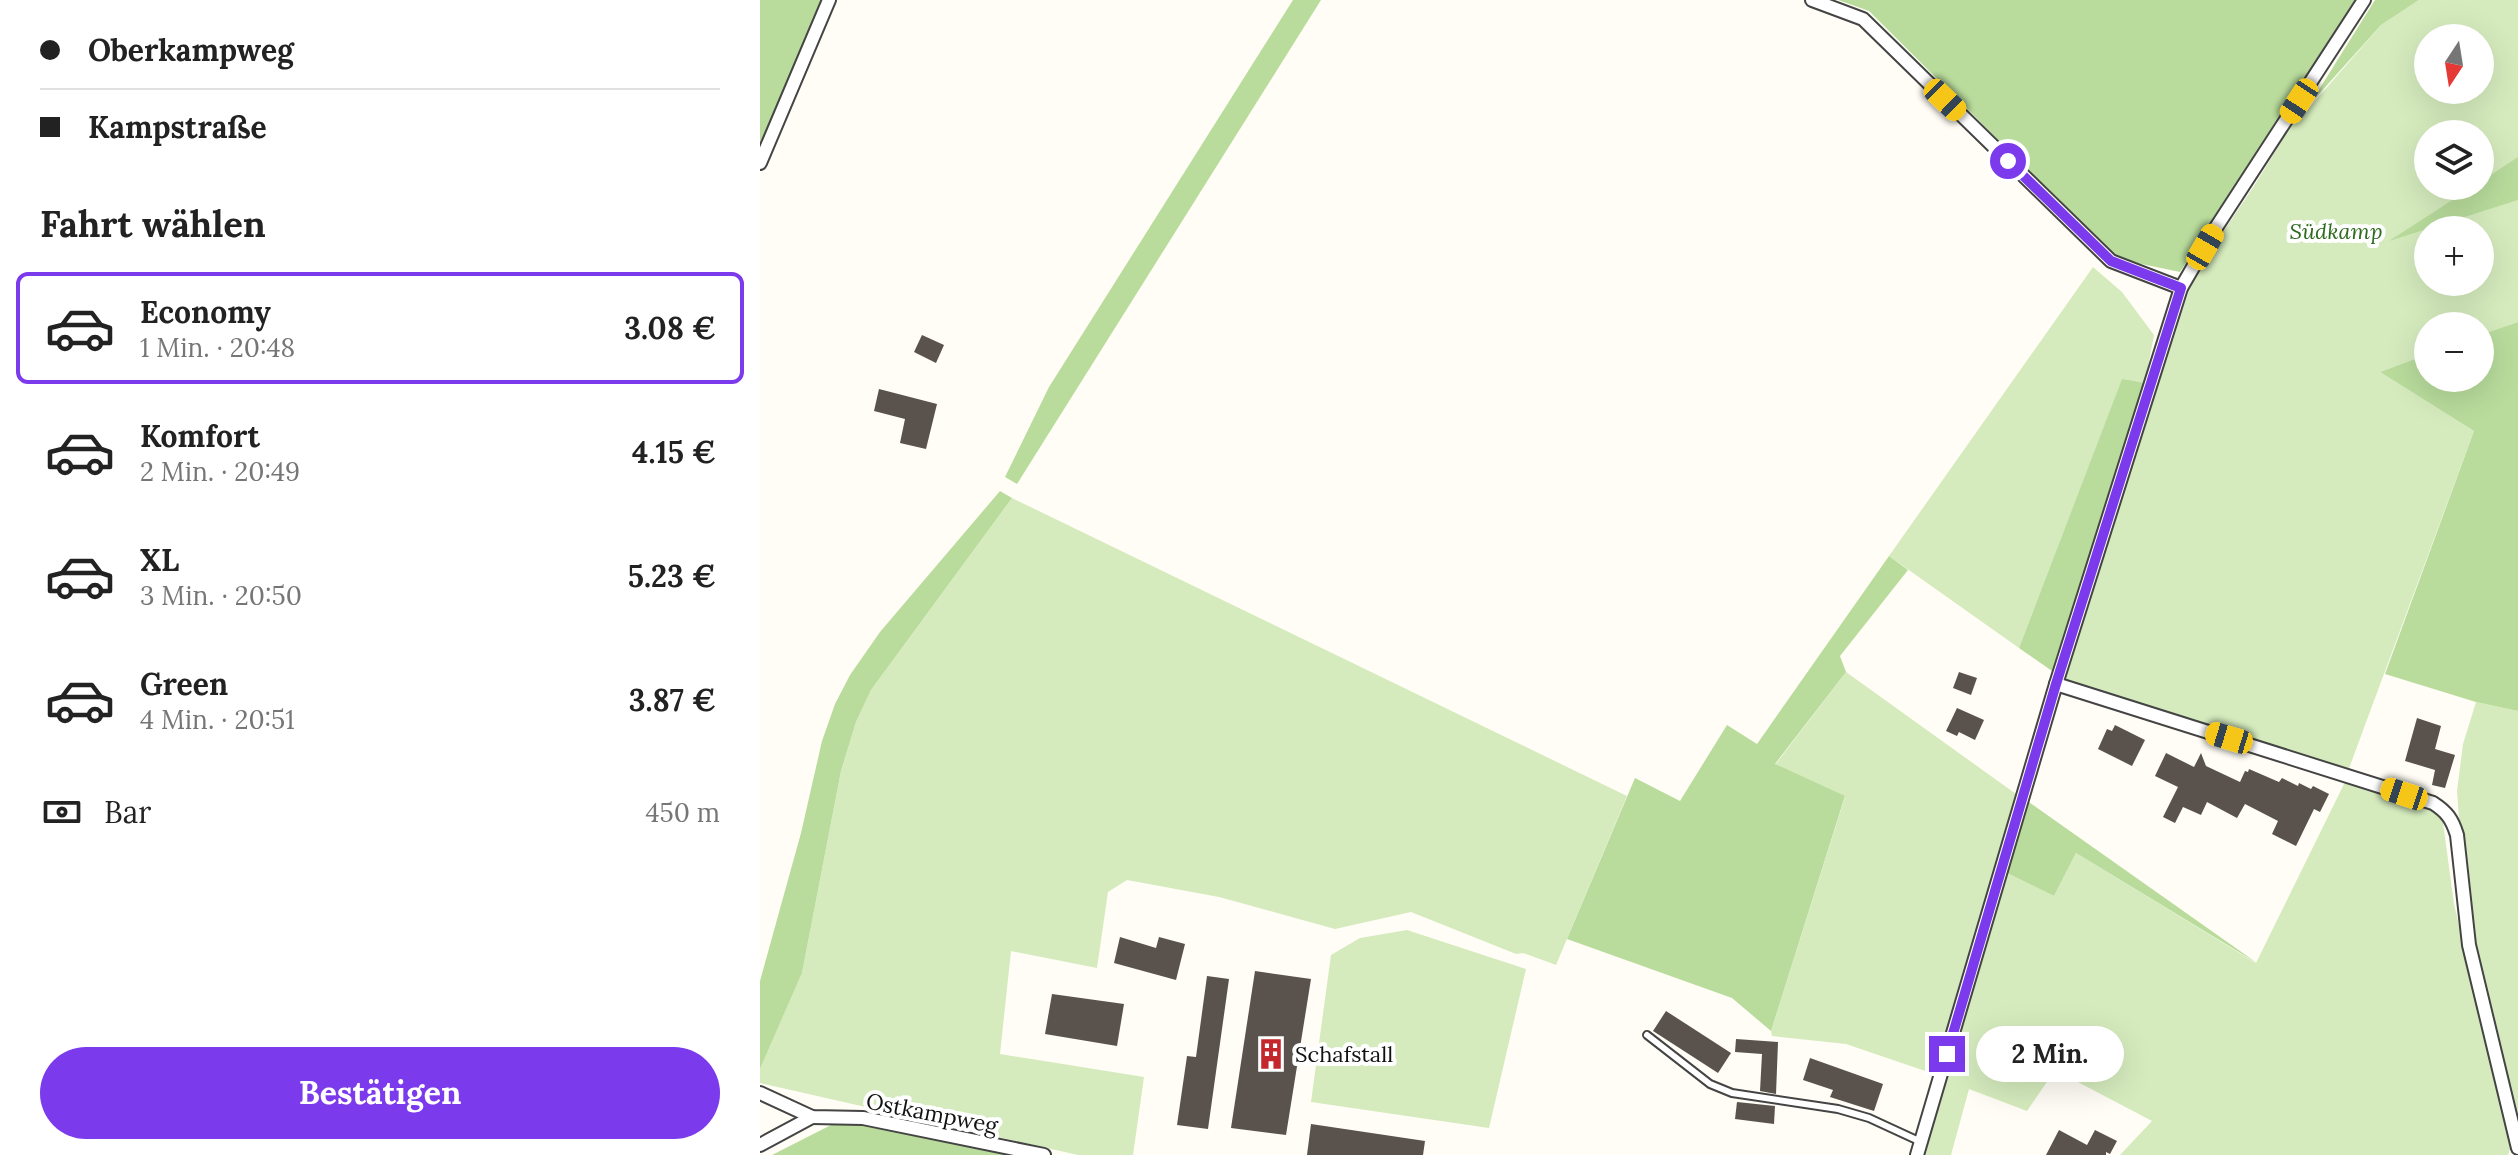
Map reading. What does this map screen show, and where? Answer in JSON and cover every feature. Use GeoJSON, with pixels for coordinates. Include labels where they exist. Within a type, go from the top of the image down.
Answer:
{"type":"FeatureCollection","features":[{"type":"Feature","properties":{"kind":"street"},"geometry":{"type":"LineString","coordinates":[[760,163],[829,0]]}},
{"type":"Feature","properties":{"kind":"street"},"geometry":{"type":"LineString","coordinates":[[1812,0],[1863,19],[2111,261],[2181,288]]}},
{"type":"Feature","properties":{"kind":"street"},"geometry":{"type":"LineString","coordinates":[[1917,1155],[2056,684],[2181,288],[2217,226],[2364,0]]}},
{"type":"Feature","properties":{"kind":"street"},"geometry":{"type":"LineString","coordinates":[[2056,684],[2433,803],[2445,811],[2452,819],[2457,835],[2469,945],[2518,1148]]}},
{"type":"Feature","properties":{"kind":"street"},"geometry":{"type":"LineString","coordinates":[[760,1093],[812,1117]]}},
{"type":"Feature","properties":{"kind":"street"},"geometry":{"type":"LineString","coordinates":[[760,1145],[812,1117]]}},
{"type":"Feature","properties":{"kind":"street","name":"Ostkampweg"},"geometry":{"type":"LineString","coordinates":[[812,1117],[863,1118],[1044,1155]]}},
{"type":"Feature","properties":{"kind":"lane"},"geometry":{"type":"LineString","coordinates":[[1647,1035],[1710,1084],[1732,1093],[1838,1109],[1869,1118],[1921,1142]]}},
{"type":"Feature","properties":{"kind":"green space"},"geometry":{"type":"Polygon","coordinates":[[[760,0],[823,0],[760,151],[760,0]]]}},
{"type":"Feature","properties":{"kind":"green space"},"geometry":{"type":"Polygon","coordinates":[[[1293,0],[1321,0],[1017,484],[1005,477],[1049,387],[1293,0]]]}},
{"type":"Feature","properties":{"kind":"green space"},"geometry":{"type":"Polygon","coordinates":[[[1838,0],[2355,0],[2180,272],[2118,259],[1869,11],[1838,0]]]}},
{"type":"Feature","properties":{"kind":"green space"},"geometry":{"type":"Polygon","coordinates":[[[2375,0],[2419,0],[2381,25],[2310,104],[2375,0]]]}},
{"type":"Feature","properties":{"kind":"green space","name":"Südkamp"},"geometry":{"type":"Polygon","coordinates":[[[2419,0],[2518,0],[2518,322],[2494,330],[2494,312],[2414,312],[2414,359],[2380,372],[2474,431],[2348,771],[2061,686],[2194,275],[2294,121],[2302,116],[2381,25],[2419,0]]]}},
{"type":"Feature","properties":{"kind":"green space"},"geometry":{"type":"Polygon","coordinates":[[[2518,157],[2518,200],[2468,216],[2428,216],[2452,200],[2494,200],[2494,173],[2518,157]]]}},
{"type":"Feature","properties":{"kind":"green space"},"geometry":{"type":"Polygon","coordinates":[[[2414,225],[2414,233],[2389,241],[2414,225]]]}},
{"type":"Feature","properties":{"kind":"green space"},"geometry":{"type":"Polygon","coordinates":[[[2093,267],[2122,292],[2154,335],[2145,383],[2122,380],[2019,648],[1889,556],[2093,267]]]}},
{"type":"Feature","properties":{"kind":"green space"},"geometry":{"type":"Polygon","coordinates":[[[2518,322],[2518,711],[2476,702],[2385,674],[2474,431],[2380,372],[2414,359],[2414,392],[2494,392],[2494,330],[2518,322]]]}},
{"type":"Feature","properties":{"kind":"green space"},"geometry":{"type":"Polygon","coordinates":[[[2122,379],[2145,383],[2052,671],[2019,648],[2122,379]]]}},
{"type":"Feature","properties":{"kind":"green space"},"geometry":{"type":"Polygon","coordinates":[[[1000,491],[1012,498],[871,690],[856,722],[841,771],[802,973],[760,1069],[760,981],[801,833],[822,741],[835,704],[850,675],[880,632],[1000,491]]]}},
{"type":"Feature","properties":{"kind":"green space"},"geometry":{"type":"Polygon","coordinates":[[[1012,498],[1627,796],[1556,965],[1523,953],[1516,954],[1411,912],[1335,929],[1219,897],[1127,880],[1108,892],[1097,968],[1011,951],[1000,1054],[1144,1077],[1133,1155],[1078,1155],[760,1083],[760,1069],[802,973],[841,771],[856,722],[871,690],[1012,498]]]}},
{"type":"Feature","properties":{"kind":"green space"},"geometry":{"type":"Polygon","coordinates":[[[1889,556],[1908,570],[1840,656],[1846,672],[1775,764],[1845,796],[1771,1031],[1732,998],[1567,939],[1635,778],[1680,801],[1727,725],[1757,744],[1889,556]]]}},
{"type":"Feature","properties":{"kind":"green space"},"geometry":{"type":"Polygon","coordinates":[[[1846,672],[2016,794],[1934,1074],[1846,1044],[1772,1036],[1771,1031],[1845,797],[1775,765],[1846,672]]]}},
{"type":"Feature","properties":{"kind":"green space"},"geometry":{"type":"Polygon","coordinates":[[[2476,702],[2518,711],[2518,1129],[2465,907],[2457,791],[2463,744],[2476,702]]]}},
{"type":"Feature","properties":{"kind":"green space"},"geometry":{"type":"Polygon","coordinates":[[[2346,780],[2441,808],[2454,904],[2511,1146],[2508,1155],[2120,1155],[2152,1121],[2055,1070],[2027,1111],[1969,1089],[1951,1155],[1924,1155],[2007,873],[2054,896],[2076,853],[2256,963],[2346,780]]]}},
{"type":"Feature","properties":{"kind":"green space"},"geometry":{"type":"Polygon","coordinates":[[[2026,800],[2257,963],[2076,853],[2054,896],[2007,873],[2026,800]]]}},
{"type":"Feature","properties":{"kind":"green space"},"geometry":{"type":"Polygon","coordinates":[[[1407,930],[1526,969],[1489,1128],[1311,1102],[1331,955],[1360,938],[1407,930]]]}},
{"type":"Feature","properties":{"kind":"green space"},"geometry":{"type":"Polygon","coordinates":[[[835,1123],[904,1131],[1017,1155],[772,1155],[835,1123]]]}},
{"type":"Feature","properties":{"kind":"building"},"geometry":{"type":"Polygon","coordinates":[[[922,335],[944,345],[936,363],[914,352],[922,335]]]}},
{"type":"Feature","properties":{"kind":"building"},"geometry":{"type":"Polygon","coordinates":[[[879,389],[937,404],[926,449],[900,443],[905,419],[874,411],[879,389]]]}},
{"type":"Feature","properties":{"kind":"building"},"geometry":{"type":"Polygon","coordinates":[[[1959,672],[1977,678],[1971,695],[1953,688],[1959,672]]]}},
{"type":"Feature","properties":{"kind":"building"},"geometry":{"type":"Polygon","coordinates":[[[1957,708],[1984,720],[1975,740],[1959,732],[1957,736],[1946,731],[1957,708]]]}},
{"type":"Feature","properties":{"kind":"building"},"geometry":{"type":"Polygon","coordinates":[[[2417,718],[2441,726],[2435,749],[2455,755],[2445,788],[2432,785],[2435,770],[2405,761],[2417,718]]]}},
{"type":"Feature","properties":{"kind":"building"},"geometry":{"type":"Polygon","coordinates":[[[2115,725],[2145,740],[2132,766],[2098,749],[2107,729],[2112,731],[2115,725]]]}},
{"type":"Feature","properties":{"kind":"building"},"geometry":{"type":"Polygon","coordinates":[[[2166,753],[2194,767],[2201,753],[2206,766],[2240,782],[2249,769],[2279,782],[2282,778],[2298,786],[2299,783],[2311,789],[2313,786],[2329,794],[2320,812],[2314,809],[2296,846],[2272,834],[2278,821],[2245,804],[2237,818],[2207,802],[2201,815],[2183,807],[2175,823],[2163,817],[2178,787],[2155,776],[2166,753]]]}},
{"type":"Feature","properties":{"kind":"building"},"geometry":{"type":"Polygon","coordinates":[[[1120,937],[1156,948],[1159,937],[1185,944],[1176,980],[1114,963],[1120,937]]]}},
{"type":"Feature","properties":{"kind":"building","name":"Schafstall"},"geometry":{"type":"Polygon","coordinates":[[[1255,971],[1311,979],[1286,1135],[1231,1128],[1255,971]]]}},
{"type":"Feature","properties":{"kind":"building"},"geometry":{"type":"Polygon","coordinates":[[[1207,976],[1229,979],[1208,1129],[1177,1125],[1187,1056],[1196,1057],[1207,976]]]}},
{"type":"Feature","properties":{"kind":"building"},"geometry":{"type":"Polygon","coordinates":[[[1052,994],[1124,1004],[1117,1046],[1045,1034],[1052,994]]]}},
{"type":"Feature","properties":{"kind":"building"},"geometry":{"type":"Polygon","coordinates":[[[1666,1011],[1731,1053],[1718,1073],[1653,1031],[1666,1011]]]}},
{"type":"Feature","properties":{"kind":"building"},"geometry":{"type":"Polygon","coordinates":[[[1736,1039],[1778,1042],[1776,1094],[1760,1091],[1762,1054],[1735,1052],[1736,1039]]]}},
{"type":"Feature","properties":{"kind":"building"},"geometry":{"type":"Polygon","coordinates":[[[1810,1058],[1883,1084],[1874,1111],[1830,1097],[1833,1090],[1803,1080],[1810,1058]]]}},
{"type":"Feature","properties":{"kind":"building"},"geometry":{"type":"Polygon","coordinates":[[[1737,1102],[1775,1106],[1774,1124],[1735,1119],[1737,1102]]]}},
{"type":"Feature","properties":{"kind":"building"},"geometry":{"type":"Polygon","coordinates":[[[1311,1124],[1425,1141],[1423,1155],[1307,1155],[1311,1124]]]}},
{"type":"Feature","properties":{"kind":"building"},"geometry":{"type":"Polygon","coordinates":[[[2059,1130],[2087,1145],[2095,1130],[2117,1141],[2110,1154],[2106,1152],[2106,1155],[2046,1155],[2059,1130]]]}},
{"type":"Feature","properties":{"kind":"place","name":"Schafstall"},"geometry":{"type":"Point","coordinates":[1271,1054]}},
{"type":"Feature","properties":{"kind":"route"},"geometry":{"type":"LineString","coordinates":[[1947,1054],[2056,684],[2181,288],[2111,261],[2008,161]]}}]}
